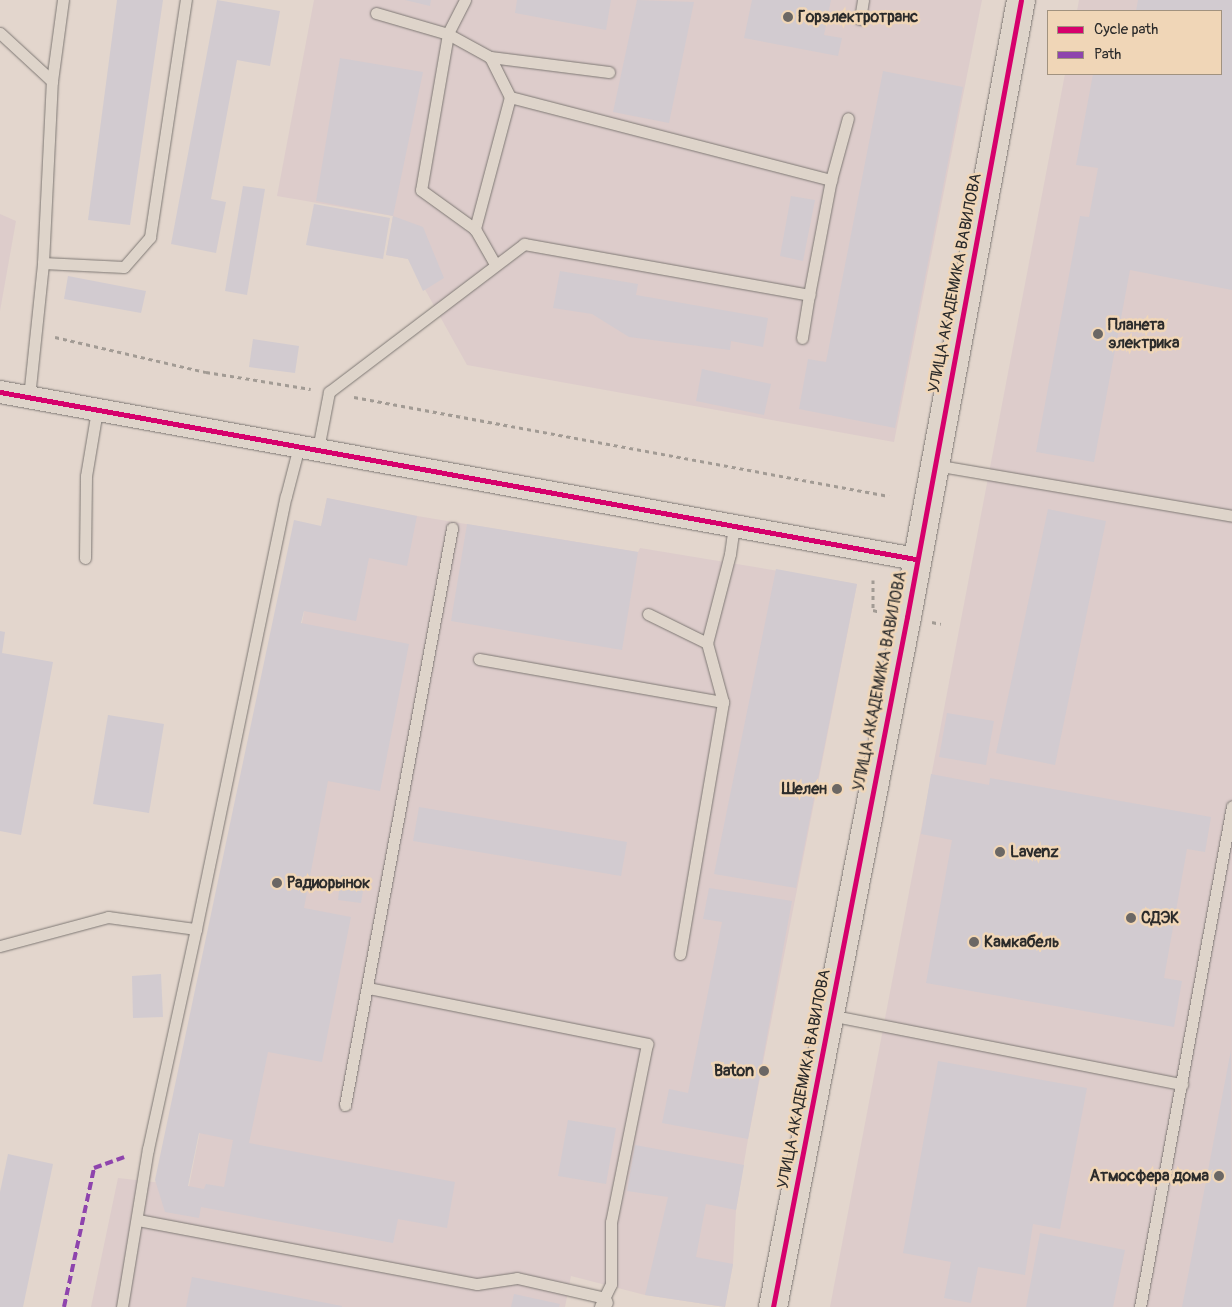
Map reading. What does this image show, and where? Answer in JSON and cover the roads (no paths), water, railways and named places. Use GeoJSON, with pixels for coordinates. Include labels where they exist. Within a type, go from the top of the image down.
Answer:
{"type":"FeatureCollection","features":[{"type":"Feature","properties":{"kind":"street","name":"УЛИЦА АКАДЕМИКА ВАВИЛОВА"},"geometry":{"type":"LineString","coordinates":[[773,1307],[907,617],[915,558],[1021,0]]}},
{"type":"Feature","properties":{"kind":"street"},"geometry":{"type":"LineString","coordinates":[[0,392],[734,527],[915,558]]}},
{"type":"Feature","properties":{"kind":"lane"},"geometry":{"type":"LineString","coordinates":[[29,397],[43,263],[52,81],[64,0]]}},
{"type":"Feature","properties":{"kind":"lane"},"geometry":{"type":"LineString","coordinates":[[43,263],[124,267],[150,237],[186,0]]}},
{"type":"Feature","properties":{"kind":"lane"},"geometry":{"type":"LineString","coordinates":[[465,0],[448,34],[421,190],[474,229],[495,264]]}},
{"type":"Feature","properties":{"kind":"lane"},"geometry":{"type":"LineString","coordinates":[[860,19],[864,0]]}},
{"type":"Feature","properties":{"kind":"lane"},"geometry":{"type":"LineString","coordinates":[[376,13],[448,34],[490,57],[609,72]]}},
{"type":"Feature","properties":{"kind":"lane"},"geometry":{"type":"LineString","coordinates":[[0,33],[52,81]]}},
{"type":"Feature","properties":{"kind":"lane"},"geometry":{"type":"LineString","coordinates":[[474,229],[510,96],[490,57]]}},
{"type":"Feature","properties":{"kind":"lane"},"geometry":{"type":"LineString","coordinates":[[510,96],[831,180]]}},
{"type":"Feature","properties":{"kind":"lane"},"geometry":{"type":"LineString","coordinates":[[802,338],[831,180],[848,118]]}},
{"type":"Feature","properties":{"kind":"lane"},"geometry":{"type":"LineString","coordinates":[[122,1307],[138,1220],[148,1150],[196,930],[286,496],[308,448],[329,392],[495,264],[524,244],[809,295]]}},
{"type":"Feature","properties":{"kind":"lane"},"geometry":{"type":"LineString","coordinates":[[85,558],[86,476],[97,410]]}},
{"type":"Feature","properties":{"kind":"lane"},"geometry":{"type":"LineString","coordinates":[[933,464],[1232,516]]}},
{"type":"Feature","properties":{"kind":"lane"},"geometry":{"type":"LineString","coordinates":[[680,954],[723,702],[707,643],[730,554],[734,527]]}},
{"type":"Feature","properties":{"kind":"lane"},"geometry":{"type":"LineString","coordinates":[[345,1106],[452,528]]}},
{"type":"Feature","properties":{"kind":"lane"},"geometry":{"type":"LineString","coordinates":[[648,614],[707,643]]}},
{"type":"Feature","properties":{"kind":"lane"},"geometry":{"type":"LineString","coordinates":[[479,659],[723,702]]}},
{"type":"Feature","properties":{"kind":"lane"},"geometry":{"type":"LineString","coordinates":[[1140,1307],[1232,806]]}},
{"type":"Feature","properties":{"kind":"lane"},"geometry":{"type":"LineString","coordinates":[[0,946],[108,917],[196,930]]}},
{"type":"Feature","properties":{"kind":"lane"},"geometry":{"type":"LineString","coordinates":[[138,1220],[477,1284],[517,1278],[604,1304],[611,1284],[611,1222],[648,1044],[368,988]]}},
{"type":"Feature","properties":{"kind":"lane"},"geometry":{"type":"LineString","coordinates":[[830,1015],[1182,1084]]}},
{"type":"Feature","properties":{"kind":"place","name":"Горэлектротранс"},"geometry":{"type":"Point","coordinates":[788,17]}},
{"type":"Feature","properties":{"kind":"place","name":"Планета электрика"},"geometry":{"type":"Point","coordinates":[1098,334]}},
{"type":"Feature","properties":{"kind":"place","name":"Шелен"},"geometry":{"type":"Point","coordinates":[837,789]}},
{"type":"Feature","properties":{"kind":"place","name":"Lavenz"},"geometry":{"type":"Point","coordinates":[1000,852]}},
{"type":"Feature","properties":{"kind":"place","name":"Радиорынок"},"geometry":{"type":"Point","coordinates":[277,883]}},
{"type":"Feature","properties":{"kind":"place","name":"СДЭК"},"geometry":{"type":"Point","coordinates":[1131,918]}},
{"type":"Feature","properties":{"kind":"place","name":"Камкабель"},"geometry":{"type":"Point","coordinates":[974,942]}},
{"type":"Feature","properties":{"kind":"place","name":"Baton"},"geometry":{"type":"Point","coordinates":[764,1071]}},
{"type":"Feature","properties":{"kind":"place","name":"Атмосфера дома"},"geometry":{"type":"Point","coordinates":[1219,1176]}}]}
